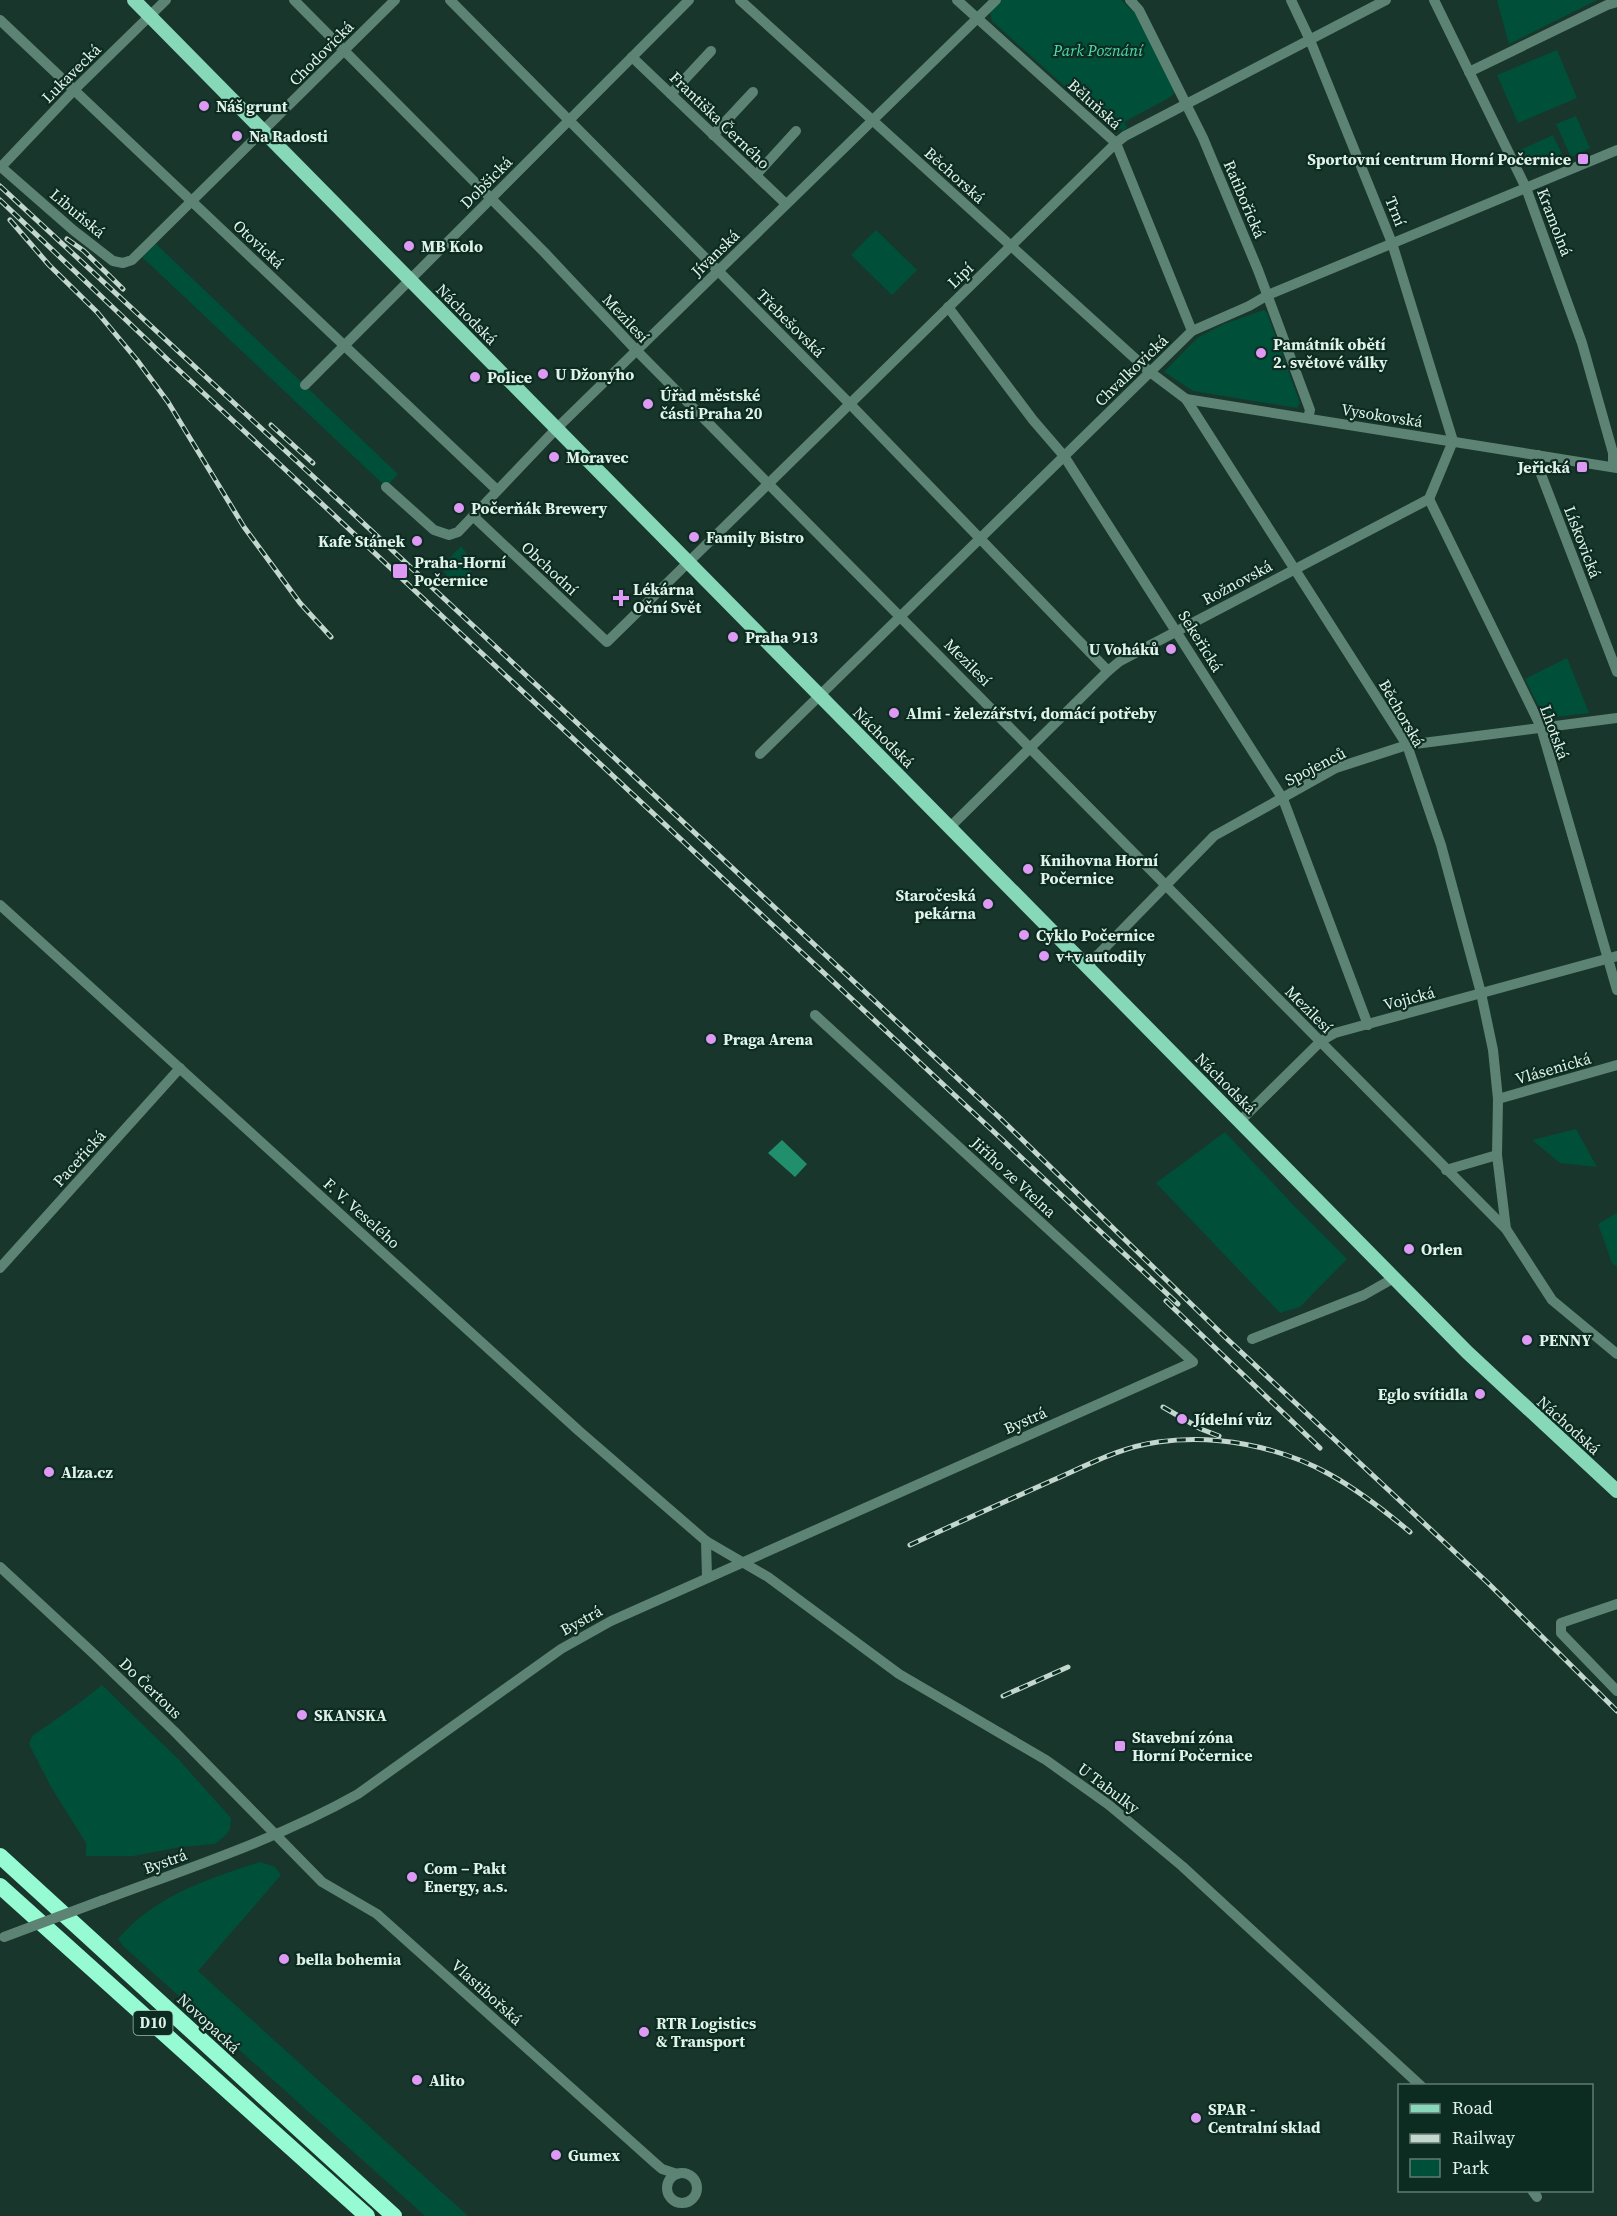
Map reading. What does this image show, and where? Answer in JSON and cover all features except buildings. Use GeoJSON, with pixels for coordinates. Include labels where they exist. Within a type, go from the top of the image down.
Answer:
{"type":"FeatureCollection","features":[{"type":"Feature","properties":{"kind":"highway","name":"Novopacká"},"geometry":{"type":"LineString","coordinates":[[0,1856],[394,2216]]}},
{"type":"Feature","properties":{"kind":"highway","name":"D10"},"geometry":{"type":"LineString","coordinates":[[0,1886],[367,2216]]}},
{"type":"Feature","properties":{"kind":"main road","name":"Náchodská"},"geometry":{"type":"LineString","coordinates":[[134,0],[1394,1278],[1510,1393],[1617,1491]]}},
{"type":"Feature","properties":{"kind":"street","name":"Lukavecká"},"geometry":{"type":"LineString","coordinates":[[0,167],[74,90],[166,0]]}},
{"type":"Feature","properties":{"kind":"street","name":"Mezilesí"},"geometry":{"type":"LineString","coordinates":[[294,0],[491,198],[637,351],[1506,1229],[1552,1300],[1616,1351]]}},
{"type":"Feature","properties":{"kind":"street","name":"Chodovická"},"geometry":{"type":"LineString","coordinates":[[140,253],[395,0]]}},
{"type":"Feature","properties":{"kind":"street","name":"Třebešovská"},"geometry":{"type":"LineString","coordinates":[[450,0],[850,404],[1108,671]]}},
{"type":"Feature","properties":{"kind":"street","name":"Dobšická"},"geometry":{"type":"LineString","coordinates":[[305,385],[689,0]]}},
{"type":"Feature","properties":{"kind":"street","name":"Běchorská"},"geometry":{"type":"LineString","coordinates":[[740,0],[1150,372]]}},
{"type":"Feature","properties":{"kind":"street","name":"Běluňská"},"geometry":{"type":"LineString","coordinates":[[957,0],[1116,143],[1192,331]]}},
{"type":"Feature","properties":{"kind":"street","name":"Jívanská"},"geometry":{"type":"LineString","coordinates":[[386,487],[434,530],[450,535],[458,532],[557,428],[996,0]]}},
{"type":"Feature","properties":{"kind":"street","name":"Ratibořická"},"geometry":{"type":"LineString","coordinates":[[1130,0],[1139,10],[1186,103],[1268,295],[1310,410],[1308,418]]}},
{"type":"Feature","properties":{"kind":"street","name":"Trní"},"geometry":{"type":"LineString","coordinates":[[1291,0],[1310,40],[1392,243],[1453,441]]}},
{"type":"Feature","properties":{"kind":"street","name":"Lipí"},"geometry":{"type":"LineString","coordinates":[[607,642],[1116,143],[1186,103],[1386,0]]}},
{"type":"Feature","properties":{"kind":"street","name":"Kramolná"},"geometry":{"type":"LineString","coordinates":[[1434,0],[1526,188],[1582,343],[1613,453],[1615,468]]}},
{"type":"Feature","properties":{"kind":"street"},"geometry":{"type":"LineString","coordinates":[[1469,72],[1617,2]]}},
{"type":"Feature","properties":{"kind":"street","name":"Otovická"},"geometry":{"type":"LineString","coordinates":[[0,20],[497,490]]}},
{"type":"Feature","properties":{"kind":"street"},"geometry":{"type":"LineString","coordinates":[[671,94],[711,51]]}},
{"type":"Feature","properties":{"kind":"street","name":"Františka Černého"},"geometry":{"type":"LineString","coordinates":[[632,57],[786,204]]}},
{"type":"Feature","properties":{"kind":"street"},"geometry":{"type":"LineString","coordinates":[[714,135],[753,92]]}},
{"type":"Feature","properties":{"kind":"street"},"geometry":{"type":"LineString","coordinates":[[756,175],[796,131]]}},
{"type":"Feature","properties":{"kind":"street","name":"Chvalkovická"},"geometry":{"type":"LineString","coordinates":[[760,754],[1192,331],[1249,306],[1268,295],[1617,150]]}},
{"type":"Feature","properties":{"kind":"street","name":"Libuňská"},"geometry":{"type":"LineString","coordinates":[[0,167],[114,261],[123,263],[132,260],[140,253]]}},
{"type":"Feature","properties":{"kind":"street","name":"Sekeřická"},"geometry":{"type":"LineString","coordinates":[[948,307],[1064,456],[1283,799],[1368,1025]]}},
{"type":"Feature","properties":{"kind":"street","name":"Vysokovská"},"geometry":{"type":"LineString","coordinates":[[1150,372],[1186,399],[1615,468]]}},
{"type":"Feature","properties":{"kind":"street","name":"Běchorská"},"geometry":{"type":"LineString","coordinates":[[1186,399],[1407,745],[1441,845],[1481,993],[1493,1050],[1498,1099],[1497,1155],[1506,1229]]}},
{"type":"Feature","properties":{"kind":"street"},"geometry":{"type":"LineString","coordinates":[[1429,499],[1453,441]]}},
{"type":"Feature","properties":{"kind":"street","name":"Lískovická"},"geometry":{"type":"LineString","coordinates":[[1538,455],[1539,469],[1617,672]]}},
{"type":"Feature","properties":{"kind":"street","name":"Rožnovská"},"geometry":{"type":"LineString","coordinates":[[950,827],[1120,661],[1429,499]]}},
{"type":"Feature","properties":{"kind":"street","name":"Lhotská"},"geometry":{"type":"LineString","coordinates":[[1429,499],[1540,727],[1612,957],[1617,990]]}},
{"type":"Feature","properties":{"kind":"street","name":"Obchodní"},"geometry":{"type":"LineString","coordinates":[[473,516],[607,642]]}},
{"type":"Feature","properties":{"kind":"street","name":"Spojenců"},"geometry":{"type":"LineString","coordinates":[[1087,966],[1214,836],[1336,768],[1407,745],[1617,718]]}},
{"type":"Feature","properties":{"kind":"street","name":"F. V. Veselého"},"geometry":{"type":"LineString","coordinates":[[0,905],[579,1431],[706,1541],[743,1562]]}},
{"type":"Feature","properties":{"kind":"street","name":"Vojická"},"geometry":{"type":"LineString","coordinates":[[1240,1121],[1321,1041],[1335,1033],[1612,957]]}},
{"type":"Feature","properties":{"kind":"street","name":"Jiřího ze Vtelna"},"geometry":{"type":"LineString","coordinates":[[815,1014],[1193,1362]]}},
{"type":"Feature","properties":{"kind":"street","name":"Vlásenická"},"geometry":{"type":"LineString","coordinates":[[1498,1099],[1617,1065]]}},
{"type":"Feature","properties":{"kind":"street","name":"Paceřická"},"geometry":{"type":"LineString","coordinates":[[0,1268],[180,1068]]}},
{"type":"Feature","properties":{"kind":"street"},"geometry":{"type":"LineString","coordinates":[[1446,1170],[1497,1155]]}},
{"type":"Feature","properties":{"kind":"street"},"geometry":{"type":"LineString","coordinates":[[1252,1339],[1364,1295],[1394,1278]]}},
{"type":"Feature","properties":{"kind":"street","name":"Bystrá"},"geometry":{"type":"LineString","coordinates":[[2,1937],[276,1835],[358,1794],[581,1636],[707,1577],[1193,1362]]}},
{"type":"Feature","properties":{"kind":"street"},"geometry":{"type":"LineString","coordinates":[[706,1541],[707,1577]]}},
{"type":"Feature","properties":{"kind":"street","name":"U Tabulky"},"geometry":{"type":"LineString","coordinates":[[743,1562],[768,1577],[899,1674],[1046,1760],[1109,1804],[1182,1866],[1420,2084]]}},
{"type":"Feature","properties":{"kind":"street","name":"Do Čertous"},"geometry":{"type":"LineString","coordinates":[[0,1567],[174,1731],[276,1835]]}},
{"type":"Feature","properties":{"kind":"street"},"geometry":{"type":"LineString","coordinates":[[1617,1604],[1561,1623],[1561,1633],[1617,1691]]}},
{"type":"Feature","properties":{"kind":"street","name":"Vlastibořská"},"geometry":{"type":"LineString","coordinates":[[276,1835],[322,1882],[377,1914],[655,2163],[662,2169],[676,2174]]}},
{"type":"Feature","properties":{"kind":"green space","name":"Park Poznání"},"geometry":{"type":"Polygon","coordinates":[[[1002,0],[1121,0],[1139,17],[1175,93],[1124,122],[1127,128],[1123,131],[1111,128],[992,21],[990,12],[1002,0]]]}},
{"type":"Feature","properties":{"kind":"green space"},"geometry":{"type":"Polygon","coordinates":[[[1497,0],[1597,0],[1509,44],[1497,0]]]}},
{"type":"Feature","properties":{"kind":"green space"},"geometry":{"type":"Polygon","coordinates":[[[1557,50],[1577,98],[1518,123],[1497,75],[1557,50]]]}},
{"type":"Feature","properties":{"kind":"green space"},"geometry":{"type":"Polygon","coordinates":[[[1576,116],[1590,148],[1571,157],[1556,124],[1576,116]]]}},
{"type":"Feature","properties":{"kind":"green space"},"geometry":{"type":"Polygon","coordinates":[[[1553,135],[1562,154],[1529,169],[1520,150],[1553,135]]]}},
{"type":"Feature","properties":{"kind":"green space"},"geometry":{"type":"Polygon","coordinates":[[[876,230],[917,270],[892,295],[851,255],[876,230]]]}},
{"type":"Feature","properties":{"kind":"green space"},"geometry":{"type":"Polygon","coordinates":[[[155,243],[398,474],[386,487],[142,257],[155,243]]]}},
{"type":"Feature","properties":{"kind":"green space"},"geometry":{"type":"Polygon","coordinates":[[[1264,310],[1300,403],[1297,408],[1193,391],[1164,372],[1197,338],[1224,324],[1264,310]]]}},
{"type":"Feature","properties":{"kind":"green space"},"geometry":{"type":"Polygon","coordinates":[[[461,546],[472,561],[473,570],[454,587],[441,567],[461,546]]]}},
{"type":"Feature","properties":{"kind":"green space"},"geometry":{"type":"Polygon","coordinates":[[[1567,658],[1589,713],[1555,717],[1538,705],[1525,679],[1567,658]]]}},
{"type":"Feature","properties":{"kind":"green space"},"geometry":{"type":"Polygon","coordinates":[[[1576,1129],[1597,1167],[1560,1163],[1532,1140],[1576,1129]]]}},
{"type":"Feature","properties":{"kind":"green space"},"geometry":{"type":"Polygon","coordinates":[[[1225,1132],[1347,1259],[1300,1307],[1280,1313],[1156,1183],[1225,1132]]]}},
{"type":"Feature","properties":{"kind":"green space"},"geometry":{"type":"Polygon","coordinates":[[[1617,1213],[1617,1267],[1612,1263],[1598,1224],[1617,1213]]]}},
{"type":"Feature","properties":{"kind":"green space"},"geometry":{"type":"Polygon","coordinates":[[[102,1685],[179,1760],[231,1818],[230,1829],[215,1844],[181,1847],[133,1856],[86,1856],[86,1843],[51,1787],[29,1744],[32,1736],[102,1685]]]}},
{"type":"Feature","properties":{"kind":"green space"},"geometry":{"type":"Polygon","coordinates":[[[260,1862],[275,1867],[281,1875],[198,1971],[468,2216],[425,2216],[123,1946],[118,1939],[148,1911],[165,1900],[202,1882],[260,1862]]]}},
{"type":"Feature","properties":{"kind":"shaded area"},"geometry":{"type":"Polygon","coordinates":[[[782,1140],[807,1164],[795,1177],[768,1153],[782,1140]]]}},
{"type":"Feature","properties":{"kind":"railway"},"geometry":{"type":"LineString","coordinates":[[0,186],[1000,1118],[1225,1337],[1489,1584],[1617,1711]]}},
{"type":"Feature","properties":{"kind":"railway"},"geometry":{"type":"LineString","coordinates":[[0,200],[167,359],[1178,1304]]}},
{"type":"Feature","properties":{"kind":"railway"},"geometry":{"type":"LineString","coordinates":[[10,220],[49,265],[97,312],[137,360],[168,402],[244,527],[300,603],[331,637]]}},
{"type":"Feature","properties":{"kind":"railway"},"geometry":{"type":"LineString","coordinates":[[67,239],[84,251],[123,289]]}},
{"type":"Feature","properties":{"kind":"railway"},"geometry":{"type":"LineString","coordinates":[[271,425],[313,463]]}},
{"type":"Feature","properties":{"kind":"railway"},"geometry":{"type":"LineString","coordinates":[[1166,1301],[1320,1448]]}},
{"type":"Feature","properties":{"kind":"railway"},"geometry":{"type":"LineString","coordinates":[[1163,1407],[1201,1429],[1219,1436]]}},
{"type":"Feature","properties":{"kind":"railway"},"geometry":{"type":"LineString","coordinates":[[910,1545],[1103,1458],[1144,1444],[1180,1440],[1224,1441],[1268,1449],[1310,1464],[1350,1487],[1410,1532]]}},
{"type":"Feature","properties":{"kind":"railway"},"geometry":{"type":"LineString","coordinates":[[1003,1696],[1068,1667]]}},
{"type":"Feature","properties":{"kind":"place","name":"Náš grunt"},"geometry":{"type":"Point","coordinates":[204,106]}},
{"type":"Feature","properties":{"kind":"place","name":"Na Radosti"},"geometry":{"type":"Point","coordinates":[237,136]}},
{"type":"Feature","properties":{"kind":"place","name":"Sportovní centrum Horní Počernice"},"geometry":{"type":"Point","coordinates":[1583,159]}},
{"type":"Feature","properties":{"kind":"place","name":"MB Kolo"},"geometry":{"type":"Point","coordinates":[409,246]}},
{"type":"Feature","properties":{"kind":"place","name":"Památník obětí 2. světové války"},"geometry":{"type":"Point","coordinates":[1261,353]}},
{"type":"Feature","properties":{"kind":"place","name":"U Džonyho"},"geometry":{"type":"Point","coordinates":[543,374]}},
{"type":"Feature","properties":{"kind":"place","name":"Police"},"geometry":{"type":"Point","coordinates":[475,377]}},
{"type":"Feature","properties":{"kind":"place","name":"Úřad městské části Praha 20"},"geometry":{"type":"Point","coordinates":[648,404]}},
{"type":"Feature","properties":{"kind":"place","name":"Moravec"},"geometry":{"type":"Point","coordinates":[554,457]}},
{"type":"Feature","properties":{"kind":"place","name":"Jeřická"},"geometry":{"type":"Point","coordinates":[1582,467]}},
{"type":"Feature","properties":{"kind":"place","name":"Počerňák Brewery"},"geometry":{"type":"Point","coordinates":[459,508]}},
{"type":"Feature","properties":{"kind":"place","name":"Family Bistro"},"geometry":{"type":"Point","coordinates":[694,537]}},
{"type":"Feature","properties":{"kind":"place","name":"Kafe Stánek"},"geometry":{"type":"Point","coordinates":[417,541]}},
{"type":"Feature","properties":{"kind":"place","name":"Praha-Horní Počernice"},"geometry":{"type":"Point","coordinates":[400,571]}},
{"type":"Feature","properties":{"kind":"place","name":"Lékárna Oční Svět"},"geometry":{"type":"Point","coordinates":[621,598]}},
{"type":"Feature","properties":{"kind":"place","name":"Praha 913"},"geometry":{"type":"Point","coordinates":[733,637]}},
{"type":"Feature","properties":{"kind":"place","name":"U Voháků"},"geometry":{"type":"Point","coordinates":[1171,649]}},
{"type":"Feature","properties":{"kind":"place","name":"Almi - železářství, domácí potřeby"},"geometry":{"type":"Point","coordinates":[894,713]}},
{"type":"Feature","properties":{"kind":"place","name":"Knihovna Horní Počernice"},"geometry":{"type":"Point","coordinates":[1028,869]}},
{"type":"Feature","properties":{"kind":"place","name":"Staročeská pekárna"},"geometry":{"type":"Point","coordinates":[988,904]}},
{"type":"Feature","properties":{"kind":"place","name":"Cyklo Počernice"},"geometry":{"type":"Point","coordinates":[1024,935]}},
{"type":"Feature","properties":{"kind":"place","name":"v+v autodily"},"geometry":{"type":"Point","coordinates":[1044,956]}},
{"type":"Feature","properties":{"kind":"place","name":"Praga Arena"},"geometry":{"type":"Point","coordinates":[711,1039]}},
{"type":"Feature","properties":{"kind":"place","name":"Orlen"},"geometry":{"type":"Point","coordinates":[1409,1249]}},
{"type":"Feature","properties":{"kind":"place","name":"PENNY"},"geometry":{"type":"Point","coordinates":[1527,1340]}},
{"type":"Feature","properties":{"kind":"place","name":"Eglo svítidla"},"geometry":{"type":"Point","coordinates":[1480,1394]}},
{"type":"Feature","properties":{"kind":"place","name":"Jídelní vůz"},"geometry":{"type":"Point","coordinates":[1182,1419]}},
{"type":"Feature","properties":{"kind":"place","name":"Alza.cz"},"geometry":{"type":"Point","coordinates":[49,1472]}},
{"type":"Feature","properties":{"kind":"place","name":"SKANSKA"},"geometry":{"type":"Point","coordinates":[302,1715]}},
{"type":"Feature","properties":{"kind":"place","name":"Stavební zóna Horní Počernice"},"geometry":{"type":"Point","coordinates":[1120,1746]}},
{"type":"Feature","properties":{"kind":"place","name":"Com – Pakt Energy, a.s."},"geometry":{"type":"Point","coordinates":[412,1877]}},
{"type":"Feature","properties":{"kind":"place","name":"bella bohemia"},"geometry":{"type":"Point","coordinates":[284,1959]}},
{"type":"Feature","properties":{"kind":"place","name":"RTR Logistics & Transport"},"geometry":{"type":"Point","coordinates":[644,2032]}},
{"type":"Feature","properties":{"kind":"place","name":"Alito"},"geometry":{"type":"Point","coordinates":[417,2080]}},
{"type":"Feature","properties":{"kind":"place","name":"SPAR - Centralní sklad"},"geometry":{"type":"Point","coordinates":[1196,2118]}},
{"type":"Feature","properties":{"kind":"place","name":"Gumex"},"geometry":{"type":"Point","coordinates":[556,2155]}}]}
